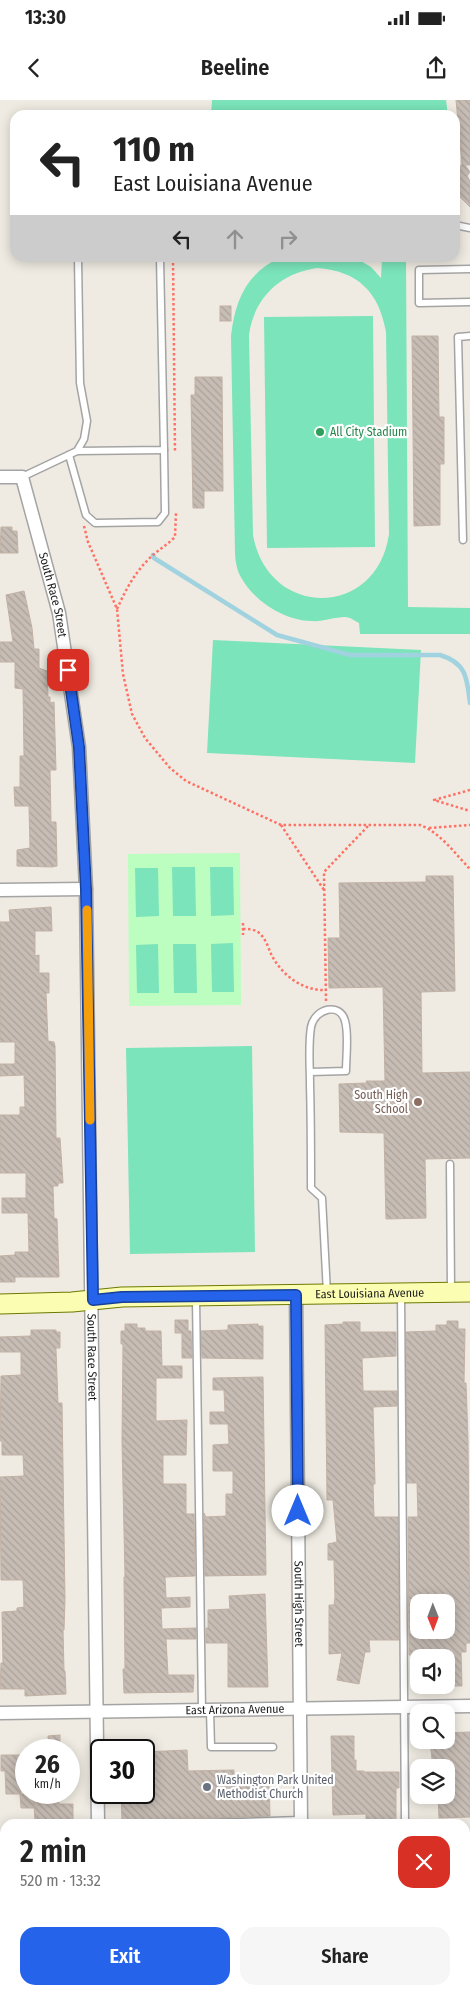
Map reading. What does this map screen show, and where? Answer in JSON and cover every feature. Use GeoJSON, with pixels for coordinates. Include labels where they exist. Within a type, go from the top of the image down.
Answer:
{"type":"FeatureCollection","features":[{"type":"Feature","properties":{"kind":"street"},"geometry":{"type":"LineString","coordinates":[[0,477],[22,477]]}},
{"type":"Feature","properties":{"kind":"street","name":"South Race Street"},"geometry":{"type":"LineString","coordinates":[[22,477],[59,613],[79,747],[86,889],[93,1300],[98,1819]]}},
{"type":"Feature","properties":{"kind":"street"},"geometry":{"type":"LineString","coordinates":[[0,890],[86,889]]}},
{"type":"Feature","properties":{"kind":"street","name":"East Louisiana Avenue"},"geometry":{"type":"LineString","coordinates":[[0,1304],[196,1296],[470,1292]]}},
{"type":"Feature","properties":{"kind":"street","name":"South High Street"},"geometry":{"type":"LineString","coordinates":[[296,1295],[301,1819]]}},
{"type":"Feature","properties":{"kind":"street","name":"East Arizona Avenue"},"geometry":{"type":"LineString","coordinates":[[0,1713],[470,1706]]}},
{"type":"Feature","properties":{"kind":"lane"},"geometry":{"type":"LineString","coordinates":[[77,451],[84,438],[87,422],[80,383],[78,262]]}},
{"type":"Feature","properties":{"kind":"lane"},"geometry":{"type":"LineString","coordinates":[[69,455],[86,515],[95,523],[158,522],[165,513],[160,262]]}},
{"type":"Feature","properties":{"kind":"lane"},"geometry":{"type":"LineString","coordinates":[[470,269],[419,270],[420,303],[470,302]]}},
{"type":"Feature","properties":{"kind":"lane"},"geometry":{"type":"LineString","coordinates":[[463,540],[458,337],[470,336]]}},
{"type":"Feature","properties":{"kind":"lane"},"geometry":{"type":"LineString","coordinates":[[22,477],[77,451],[164,450]]}},
{"type":"Feature","properties":{"kind":"lane"},"geometry":{"type":"LineString","coordinates":[[310,1072],[346,1071],[346,1023],[342,1014],[336,1010],[326,1010],[318,1013],[311,1026],[310,1072],[312,1188],[322,1198],[327,1294]]}},
{"type":"Feature","properties":{"kind":"lane"},"geometry":{"type":"LineString","coordinates":[[450,1164],[451,1292]]}},
{"type":"Feature","properties":{"kind":"lane"},"geometry":{"type":"LineString","coordinates":[[401,1293],[405,1819]]}},
{"type":"Feature","properties":{"kind":"lane"},"geometry":{"type":"LineString","coordinates":[[196,1296],[206,1710],[211,1747],[273,1747]]}},
{"type":"Feature","properties":{"kind":"lane"},"geometry":{"type":"LineString","coordinates":[[0,1966],[0,1994]]}},
{"type":"Feature","properties":{"kind":"path"},"geometry":{"type":"LineString","coordinates":[[83,525],[88,542],[117,609],[123,674],[132,714],[145,738],[163,761],[186,781],[281,824],[413,824],[428,828],[470,825]]}},
{"type":"Feature","properties":{"kind":"path"},"geometry":{"type":"LineString","coordinates":[[470,790],[434,800],[470,811]]}},
{"type":"Feature","properties":{"kind":"path"},"geometry":{"type":"LineString","coordinates":[[281,824],[324,891]]}},
{"type":"Feature","properties":{"kind":"path"},"geometry":{"type":"LineString","coordinates":[[326,1010],[324,872],[369,825]]}},
{"type":"Feature","properties":{"kind":"path"},"geometry":{"type":"LineString","coordinates":[[428,828],[470,869]]}},
{"type":"Feature","properties":{"kind":"path"},"geometry":{"type":"LineString","coordinates":[[243,923],[243,935]]}},
{"type":"Feature","properties":{"kind":"path"},"geometry":{"type":"LineString","coordinates":[[242,929],[252,930],[261,935],[277,964],[292,978],[308,988],[326,990]]}},
{"type":"Feature","properties":{"kind":"green space"},"geometry":{"type":"Polygon","coordinates":[[[212,100],[446,100],[447,110],[211,110],[212,100]]]}},
{"type":"Feature","properties":{"kind":"green space"},"geometry":{"type":"Polygon","coordinates":[[[273,262],[363,262],[371,267],[381,278],[382,262],[406,262],[408,607],[470,608],[470,634],[360,634],[359,623],[345,617],[320,621],[300,620],[289,617],[268,606],[243,581],[237,569],[235,554],[231,336],[239,300],[250,280],[273,262]],[[317,268],[291,275],[271,290],[263,299],[252,322],[249,335],[253,535],[263,563],[279,582],[299,594],[322,598],[345,594],[365,582],[380,562],[389,534],[386,332],[383,318],[372,295],[355,279],[344,274],[317,268]]]}},
{"type":"Feature","properties":{"kind":"green space","name":"All City Stadium"},"geometry":{"type":"Polygon","coordinates":[[[373,316],[375,547],[267,548],[264,317],[373,316]]]}},
{"type":"Feature","properties":{"kind":"green space"},"geometry":{"type":"Polygon","coordinates":[[[213,640],[421,650],[415,763],[207,753],[213,640]]]}},
{"type":"Feature","properties":{"kind":"green space"},"geometry":{"type":"Polygon","coordinates":[[[240,853],[241,1005],[129,1006],[128,854],[240,853]]]}},
{"type":"Feature","properties":{"kind":"green space"},"geometry":{"type":"Polygon","coordinates":[[[172,867],[195,867],[196,916],[173,916],[172,867]]]}},
{"type":"Feature","properties":{"kind":"green space"},"geometry":{"type":"Polygon","coordinates":[[[210,867],[233,867],[234,915],[211,916],[210,867]]]}},
{"type":"Feature","properties":{"kind":"green space"},"geometry":{"type":"Polygon","coordinates":[[[135,868],[158,868],[159,916],[136,917],[135,868]]]}},
{"type":"Feature","properties":{"kind":"green space"},"geometry":{"type":"Polygon","coordinates":[[[233,943],[234,992],[212,992],[211,944],[233,943]]]}},
{"type":"Feature","properties":{"kind":"green space"},"geometry":{"type":"Polygon","coordinates":[[[158,944],[159,993],[137,993],[136,945],[158,944]]]}},
{"type":"Feature","properties":{"kind":"green space"},"geometry":{"type":"Polygon","coordinates":[[[173,944],[196,944],[197,993],[174,993],[173,944]]]}},
{"type":"Feature","properties":{"kind":"green space"},"geometry":{"type":"Polygon","coordinates":[[[252,1046],[255,1252],[130,1254],[126,1048],[252,1046]]]}},
{"type":"Feature","properties":{"kind":"building"},"geometry":{"type":"Polygon","coordinates":[[[456,100],[470,100],[470,165],[465,165],[470,172],[467,176],[470,181],[470,207],[460,197],[460,167],[462,164],[460,110],[457,110],[456,100]]]}},
{"type":"Feature","properties":{"kind":"building"},"geometry":{"type":"Polygon","coordinates":[[[220,306],[231,306],[231,321],[220,321],[220,306]]]}},
{"type":"Feature","properties":{"kind":"building"},"geometry":{"type":"Polygon","coordinates":[[[412,336],[438,336],[439,417],[444,417],[444,464],[440,464],[440,525],[414,526],[412,336]]]}},
{"type":"Feature","properties":{"kind":"building"},"geometry":{"type":"Polygon","coordinates":[[[195,377],[222,377],[223,491],[204,491],[204,508],[193,508],[191,395],[195,395],[195,377]]]}},
{"type":"Feature","properties":{"kind":"building"},"geometry":{"type":"Polygon","coordinates":[[[1,527],[12,527],[12,531],[17,531],[18,553],[0,553],[1,527]]]}},
{"type":"Feature","properties":{"kind":"building"},"geometry":{"type":"Polygon","coordinates":[[[24,591],[32,628],[34,649],[39,649],[39,668],[47,671],[48,697],[50,697],[50,703],[54,702],[56,770],[50,770],[51,822],[56,822],[57,866],[52,867],[17,866],[17,850],[30,848],[29,806],[15,806],[14,787],[20,787],[20,756],[24,756],[23,689],[15,688],[15,662],[0,662],[0,642],[13,642],[6,595],[24,591]]]}},
{"type":"Feature","properties":{"kind":"building"},"geometry":{"type":"Polygon","coordinates":[[[426,876],[453,876],[455,991],[421,992],[422,1073],[470,1072],[470,1158],[425,1159],[426,1218],[386,1219],[384,1133],[340,1132],[339,1084],[385,1081],[383,987],[329,988],[328,938],[340,938],[339,883],[426,882],[426,876]]]}},
{"type":"Feature","properties":{"kind":"building"},"geometry":{"type":"Polygon","coordinates":[[[51,907],[52,931],[35,931],[35,956],[39,955],[39,973],[49,973],[49,993],[46,993],[48,1041],[54,1042],[55,1046],[56,1138],[60,1138],[63,1183],[53,1186],[54,1218],[57,1219],[59,1277],[15,1277],[15,1282],[0,1282],[0,1256],[15,1255],[15,1252],[29,1252],[28,1213],[2,1213],[2,1198],[26,1198],[26,1173],[0,1173],[0,1115],[20,1115],[20,1107],[25,1107],[24,1075],[0,1076],[0,1064],[15,1064],[15,1042],[0,1042],[0,922],[10,922],[9,910],[51,907]]]}},
{"type":"Feature","properties":{"kind":"building"},"geometry":{"type":"Polygon","coordinates":[[[175,1320],[188,1320],[188,1331],[191,1331],[192,1358],[182,1358],[182,1333],[175,1333],[175,1320]]]}},
{"type":"Feature","properties":{"kind":"building"},"geometry":{"type":"Polygon","coordinates":[[[447,1321],[458,1321],[458,1329],[465,1329],[464,1383],[466,1383],[468,1440],[470,1643],[466,1643],[466,1652],[461,1652],[462,1686],[455,1686],[455,1649],[410,1649],[409,1655],[408,1517],[418,1517],[417,1483],[407,1483],[406,1332],[436,1331],[436,1325],[447,1325],[447,1321]]]}},
{"type":"Feature","properties":{"kind":"building"},"geometry":{"type":"Polygon","coordinates":[[[343,1322],[360,1322],[360,1332],[396,1332],[396,1356],[362,1358],[363,1391],[397,1391],[397,1406],[373,1407],[375,1484],[373,1484],[374,1517],[398,1517],[399,1640],[369,1640],[370,1652],[365,1652],[359,1684],[337,1680],[342,1653],[329,1654],[329,1605],[334,1605],[335,1597],[334,1560],[328,1560],[328,1544],[337,1542],[333,1500],[327,1500],[325,1325],[343,1324],[343,1322]]]}},
{"type":"Feature","properties":{"kind":"building"},"geometry":{"type":"Polygon","coordinates":[[[125,1324],[137,1324],[137,1328],[145,1328],[145,1331],[161,1331],[162,1366],[182,1366],[182,1378],[156,1378],[156,1421],[187,1420],[186,1455],[163,1455],[163,1484],[186,1484],[186,1514],[194,1514],[195,1576],[165,1577],[166,1598],[190,1597],[190,1607],[161,1608],[162,1629],[196,1628],[196,1639],[166,1639],[168,1675],[194,1675],[193,1692],[124,1693],[125,1577],[122,1441],[123,1344],[121,1344],[121,1331],[125,1331],[125,1324]]]}},
{"type":"Feature","properties":{"kind":"building"},"geometry":{"type":"Polygon","coordinates":[[[258,1324],[258,1326],[263,1326],[263,1359],[202,1358],[201,1331],[228,1330],[228,1325],[258,1324]]]}},
{"type":"Feature","properties":{"kind":"building"},"geometry":{"type":"Polygon","coordinates":[[[31,1330],[56,1330],[56,1332],[60,1332],[60,1348],[56,1348],[56,1350],[58,1403],[62,1403],[65,1599],[63,1630],[66,1694],[25,1696],[25,1689],[0,1689],[1,1663],[3,1663],[2,1612],[17,1611],[17,1608],[24,1607],[23,1580],[1,1580],[0,1477],[24,1476],[23,1455],[2,1455],[2,1441],[0,1441],[1,1376],[21,1375],[21,1352],[0,1352],[0,1337],[31,1336],[31,1330]]]}},
{"type":"Feature","properties":{"kind":"building"},"geometry":{"type":"Polygon","coordinates":[[[263,1377],[266,1575],[205,1576],[204,1513],[206,1517],[226,1516],[226,1494],[233,1494],[233,1471],[213,1471],[213,1445],[229,1444],[228,1424],[210,1424],[210,1412],[225,1412],[224,1390],[213,1390],[213,1378],[263,1377]]]}},
{"type":"Feature","properties":{"kind":"building"},"geometry":{"type":"Polygon","coordinates":[[[265,1594],[268,1687],[228,1687],[228,1643],[206,1643],[208,1610],[230,1609],[229,1596],[265,1594]]]}},
{"type":"Feature","properties":{"kind":"building"},"geometry":{"type":"Polygon","coordinates":[[[470,1732],[470,1817],[439,1818],[438,1804],[455,1804],[455,1759],[432,1759],[431,1749],[455,1749],[455,1733],[470,1732]]]}},
{"type":"Feature","properties":{"kind":"building"},"geometry":{"type":"Polygon","coordinates":[[[60,1735],[60,1739],[48,1739],[48,1736],[60,1735]]]}},
{"type":"Feature","properties":{"kind":"building"},"geometry":{"type":"Polygon","coordinates":[[[331,1736],[354,1736],[356,1771],[399,1772],[399,1788],[396,1788],[396,1819],[366,1819],[366,1814],[333,1815],[331,1736]]]}},
{"type":"Feature","properties":{"kind":"building","name":"Washington Park United Methodist Church"},"geometry":{"type":"Polygon","coordinates":[[[187,1750],[188,1771],[234,1770],[234,1781],[269,1780],[270,1816],[122,1819],[121,1804],[155,1804],[155,1751],[187,1750]]]}},
{"type":"Feature","properties":{"kind":"building"},"geometry":{"type":"Polygon","coordinates":[[[1,1755],[15,1755],[15,1794],[6,1794],[5,1771],[1,1771],[1,1755]]]}},
{"type":"Feature","properties":{"kind":"building"},"geometry":{"type":"Polygon","coordinates":[[[21,1804],[34,1804],[34,1808],[21,1808],[21,1804]]]}},
{"type":"Feature","properties":{"kind":"building"},"geometry":{"type":"Polygon","coordinates":[[[34,1804],[73,1804],[73,1819],[35,1819],[34,1804]]]}},
{"type":"Feature","properties":{"kind":"waterway"},"geometry":{"type":"LineString","coordinates":[[153,555],[154,558],[277,635],[350,655],[440,655],[449,658],[456,662],[464,673],[470,703]]}},
{"type":"Feature","properties":{"kind":"slow traffic"},"geometry":{"type":"LineString","coordinates":[[87,910],[90,1120]]}},
{"type":"Feature","properties":{"kind":"place","name":"All City Stadium"},"geometry":{"type":"Point","coordinates":[320,432]}},
{"type":"Feature","properties":{"kind":"place","name":"South High School"},"geometry":{"type":"Point","coordinates":[418,1102]}},
{"type":"Feature","properties":{"kind":"place","name":"Washington Park United Methodist Church"},"geometry":{"type":"Point","coordinates":[207,1787]}},
{"type":"Feature","properties":{"kind":"route"},"geometry":{"type":"LineString","coordinates":[[68,670],[79,747],[86,889],[93,1300],[122,1297],[296,1295],[298,1511]]}}]}
